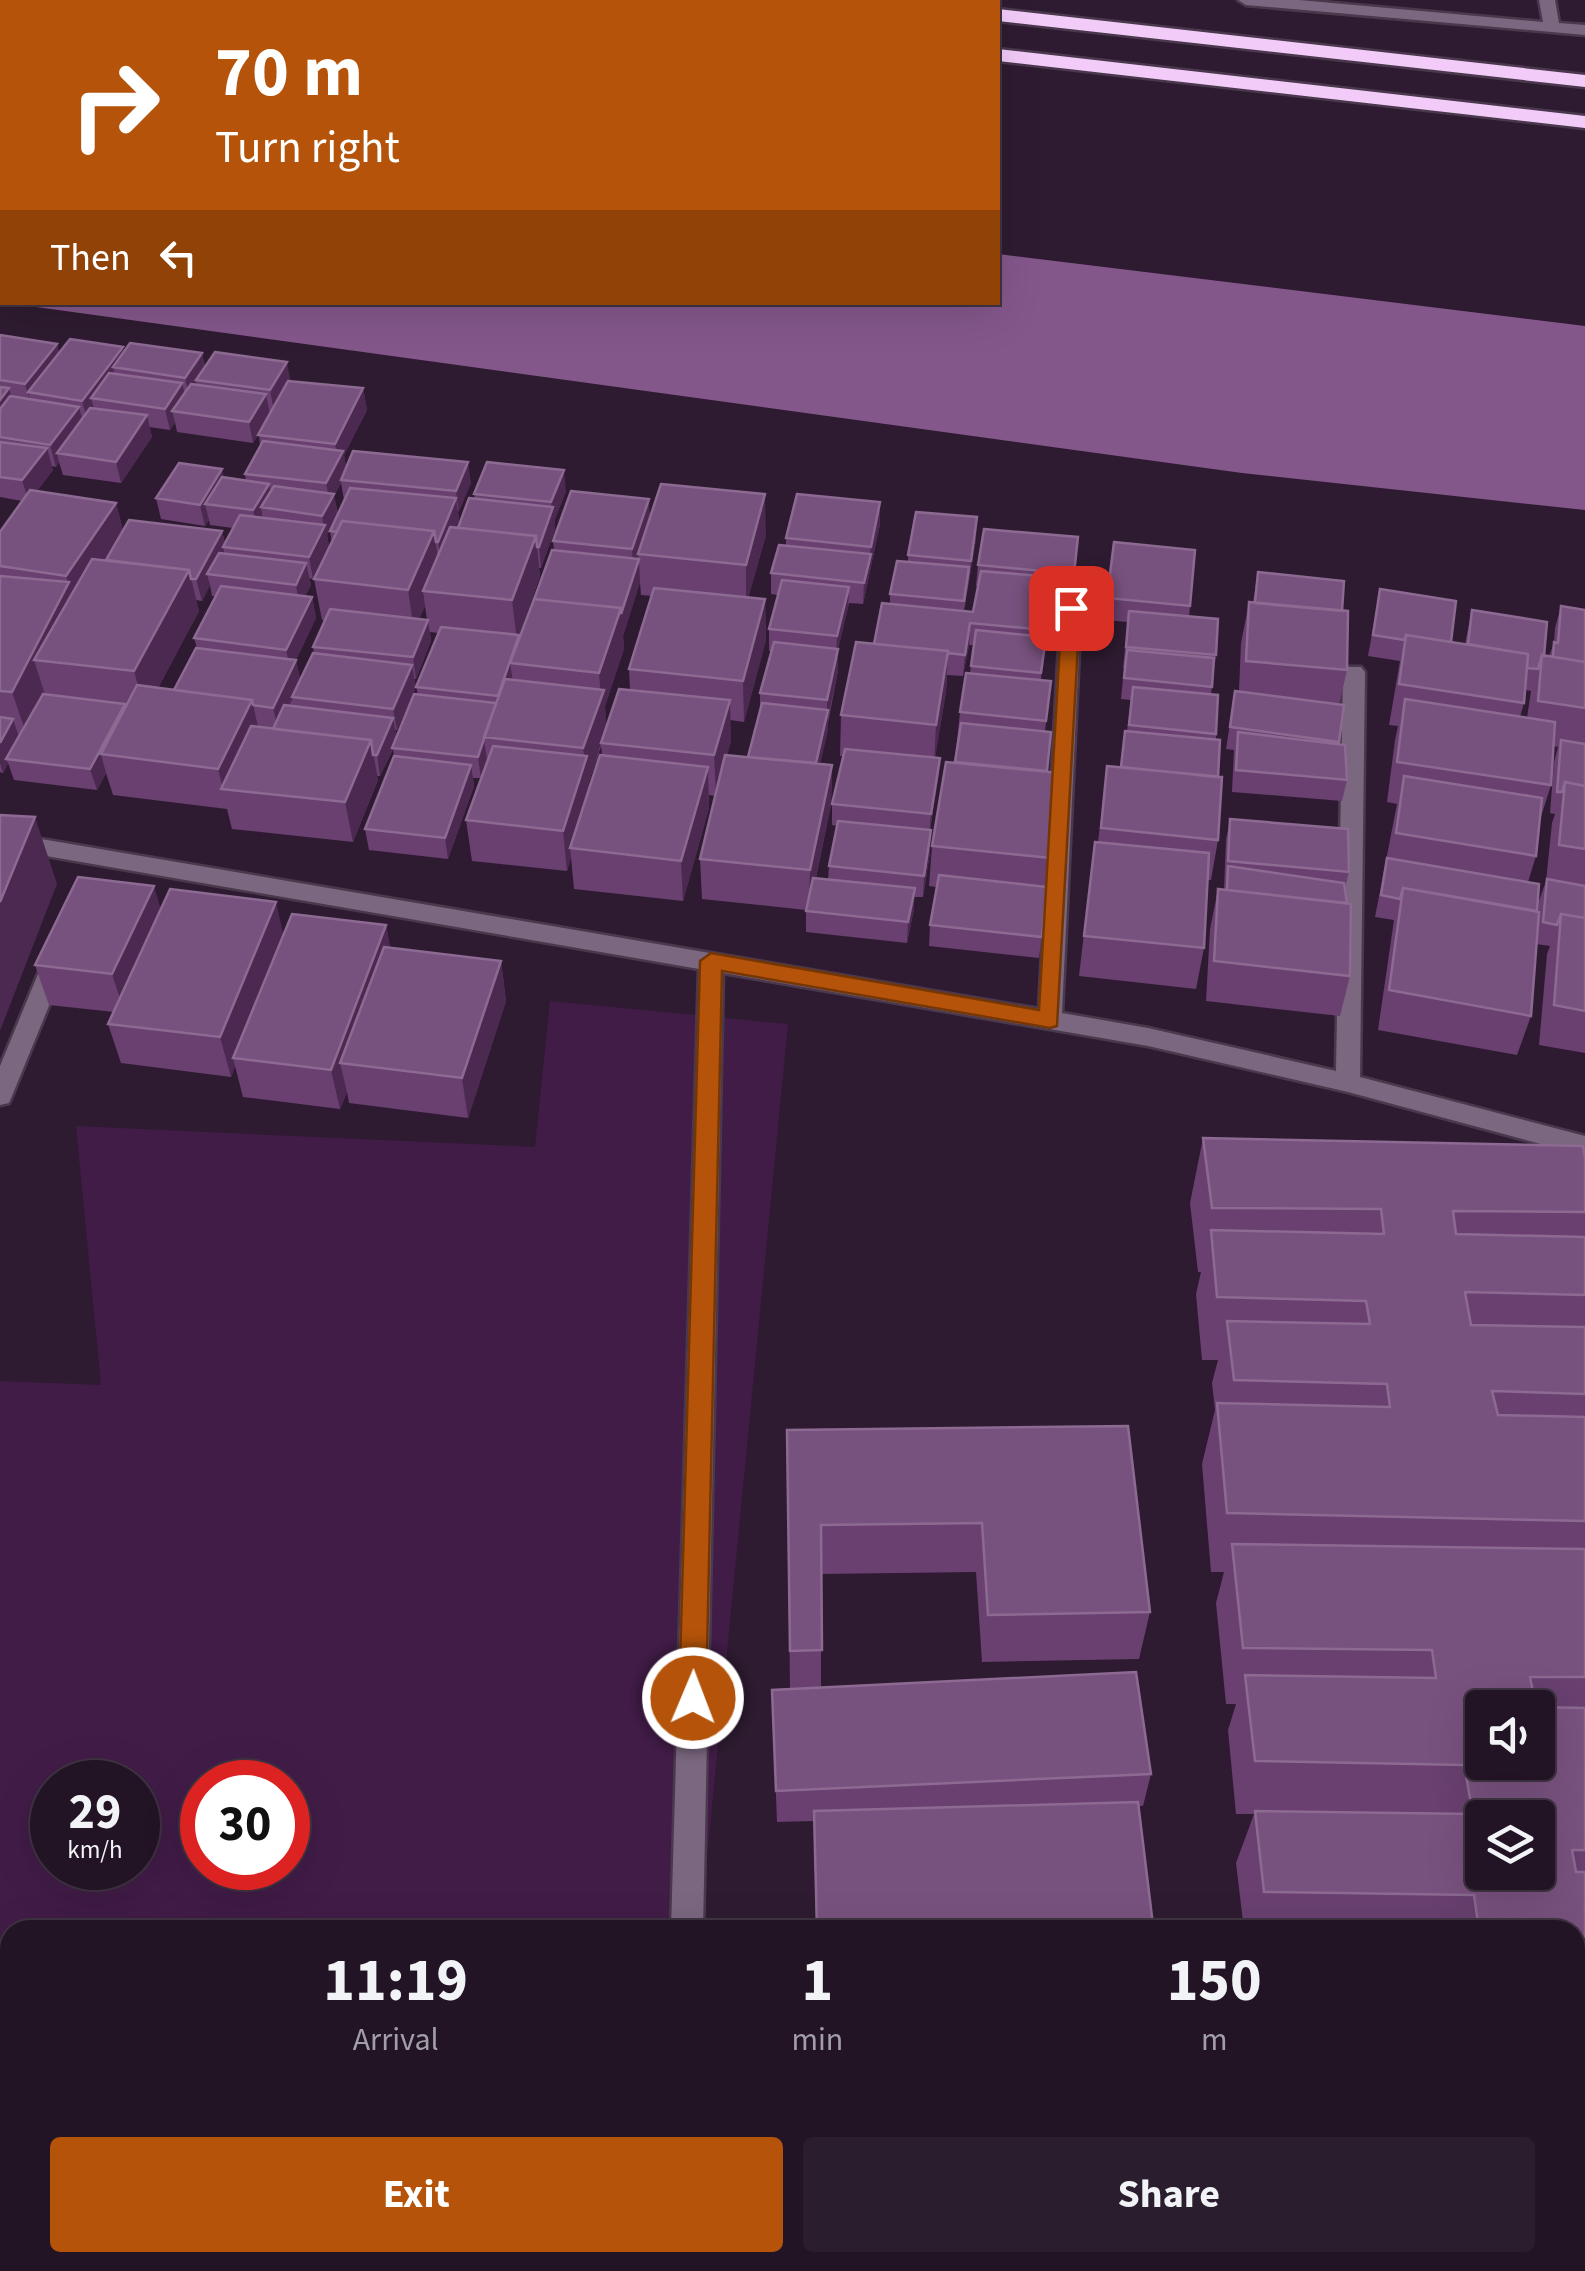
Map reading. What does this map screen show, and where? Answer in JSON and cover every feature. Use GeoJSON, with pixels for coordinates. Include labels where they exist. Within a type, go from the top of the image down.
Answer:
{"type":"FeatureCollection","features":[{"type":"Feature","properties":{"kind":"highway"},"geometry":{"type":"LineString","coordinates":[[1000,15],[1585,82]]}},
{"type":"Feature","properties":{"kind":"highway"},"geometry":{"type":"LineString","coordinates":[[1000,55],[1585,122]]}},
{"type":"Feature","properties":{"kind":"street"},"geometry":{"type":"LineString","coordinates":[[1246,0],[1585,30]]}},
{"type":"Feature","properties":{"kind":"street"},"geometry":{"type":"LineString","coordinates":[[1547,0],[1552,26]]}},
{"type":"Feature","properties":{"kind":"street"},"geometry":{"type":"LineString","coordinates":[[1050,1020],[1071,608]]}},
{"type":"Feature","properties":{"kind":"street"},"geometry":{"type":"LineString","coordinates":[[1348,1083],[1354,672]]}},
{"type":"Feature","properties":{"kind":"street"},"geometry":{"type":"LineString","coordinates":[[0,840],[94,866],[711,961],[1148,1036],[1348,1083],[1585,1146]]}},
{"type":"Feature","properties":{"kind":"street"},"geometry":{"type":"LineString","coordinates":[[0,1096],[68,930]]}},
{"type":"Feature","properties":{"kind":"street"},"geometry":{"type":"LineString","coordinates":[[687,1920],[711,961]]}},
{"type":"Feature","properties":{"kind":"shaded area"},"geometry":{"type":"Polygon","coordinates":[[[1000,254],[1585,326],[1585,510],[1242,473],[22,305],[1000,305],[1000,254]]]}},
{"type":"Feature","properties":{"kind":"shaded area"},"geometry":{"type":"Polygon","coordinates":[[[550,1001],[788,1024],[701,1920],[0,1920],[0,1381],[101,1385],[76,1126],[535,1147],[550,1001]]]}},
{"type":"Feature","properties":{"kind":"building"},"geometry":{"type":"Polygon","coordinates":[[[0,335],[57,344],[25,384],[0,380],[0,335]]]}},
{"type":"Feature","properties":{"kind":"building"},"geometry":{"type":"Polygon","coordinates":[[[70,339],[123,347],[82,401],[28,392],[70,339]]]}},
{"type":"Feature","properties":{"kind":"building"},"geometry":{"type":"Polygon","coordinates":[[[130,343],[202,353],[185,378],[113,367],[130,343]]]}},
{"type":"Feature","properties":{"kind":"building"},"geometry":{"type":"Polygon","coordinates":[[[215,352],[287,362],[270,390],[196,380],[215,352]]]}},
{"type":"Feature","properties":{"kind":"building"},"geometry":{"type":"Polygon","coordinates":[[[109,373],[182,383],[165,409],[91,398],[109,373]]]}},
{"type":"Feature","properties":{"kind":"building"},"geometry":{"type":"Polygon","coordinates":[[[288,381],[363,388],[335,444],[258,435],[288,381]]]}},
{"type":"Feature","properties":{"kind":"building"},"geometry":{"type":"Polygon","coordinates":[[[191,384],[266,394],[249,422],[172,411],[191,384]]]}},
{"type":"Feature","properties":{"kind":"building"},"geometry":{"type":"Polygon","coordinates":[[[10,396],[79,407],[50,445],[0,437],[0,409],[10,396]]]}},
{"type":"Feature","properties":{"kind":"building"},"geometry":{"type":"Polygon","coordinates":[[[90,408],[147,415],[116,462],[57,453],[90,408]]]}},
{"type":"Feature","properties":{"kind":"building"},"geometry":{"type":"Polygon","coordinates":[[[263,441],[343,451],[326,483],[245,474],[263,441]]]}},
{"type":"Feature","properties":{"kind":"building"},"geometry":{"type":"Polygon","coordinates":[[[0,442],[47,448],[22,480],[0,477],[0,442]]]}},
{"type":"Feature","properties":{"kind":"building"},"geometry":{"type":"Polygon","coordinates":[[[353,451],[468,462],[456,491],[341,480],[353,451]]]}},
{"type":"Feature","properties":{"kind":"building"},"geometry":{"type":"Polygon","coordinates":[[[487,462],[564,470],[551,502],[474,494],[487,462]]]}},
{"type":"Feature","properties":{"kind":"building"},"geometry":{"type":"Polygon","coordinates":[[[179,463],[222,469],[200,505],[156,498],[179,463]]]}},
{"type":"Feature","properties":{"kind":"building"},"geometry":{"type":"Polygon","coordinates":[[[222,477],[269,484],[253,510],[205,504],[222,477]]]}},
{"type":"Feature","properties":{"kind":"building"},"geometry":{"type":"Polygon","coordinates":[[[661,484],[765,494],[746,565],[638,554],[661,484]]]}},
{"type":"Feature","properties":{"kind":"building"},"geometry":{"type":"Polygon","coordinates":[[[274,486],[334,494],[322,516],[261,507],[274,486]]]}},
{"type":"Feature","properties":{"kind":"building"},"geometry":{"type":"Polygon","coordinates":[[[350,488],[456,498],[438,542],[434,531],[342,521],[337,532],[330,531],[350,488]]]}},
{"type":"Feature","properties":{"kind":"building"},"geometry":{"type":"Polygon","coordinates":[[[30,490],[116,503],[66,576],[0,566],[0,532],[30,490]]]}},
{"type":"Feature","properties":{"kind":"building"},"geometry":{"type":"Polygon","coordinates":[[[571,491],[649,499],[632,549],[553,541],[571,491]]]}},
{"type":"Feature","properties":{"kind":"building"},"geometry":{"type":"Polygon","coordinates":[[[797,494],[880,502],[871,547],[786,538],[797,494]]]}},
{"type":"Feature","properties":{"kind":"building"},"geometry":{"type":"Polygon","coordinates":[[[469,498],[553,507],[539,547],[536,536],[458,528],[469,498]]]}},
{"type":"Feature","properties":{"kind":"building"},"geometry":{"type":"Polygon","coordinates":[[[916,512],[977,517],[971,561],[908,555],[916,512]]]}},
{"type":"Feature","properties":{"kind":"building"},"geometry":{"type":"Polygon","coordinates":[[[240,515],[325,525],[309,557],[223,547],[240,515]]]}},
{"type":"Feature","properties":{"kind":"building"},"geometry":{"type":"Polygon","coordinates":[[[129,520],[222,531],[196,579],[191,579],[189,570],[106,560],[129,520]]]}},
{"type":"Feature","properties":{"kind":"building"},"geometry":{"type":"Polygon","coordinates":[[[342,521],[434,531],[408,590],[314,579],[342,521]]]}},
{"type":"Feature","properties":{"kind":"building"},"geometry":{"type":"Polygon","coordinates":[[[450,527],[536,536],[512,600],[423,591],[450,527]]]}},
{"type":"Feature","properties":{"kind":"building"},"geometry":{"type":"Polygon","coordinates":[[[984,529],[1078,537],[1074,574],[978,565],[984,529]]]}},
{"type":"Feature","properties":{"kind":"building"},"geometry":{"type":"Polygon","coordinates":[[[1114,542],[1195,550],[1190,606],[1107,598],[1114,542]]]}},
{"type":"Feature","properties":{"kind":"building"},"geometry":{"type":"Polygon","coordinates":[[[779,545],[871,554],[864,583],[771,573],[779,545]]]}},
{"type":"Feature","properties":{"kind":"building"},"geometry":{"type":"Polygon","coordinates":[[[552,550],[639,559],[621,614],[621,608],[534,599],[552,550]]]}},
{"type":"Feature","properties":{"kind":"building"},"geometry":{"type":"Polygon","coordinates":[[[219,553],[306,563],[296,585],[207,574],[219,553]]]}},
{"type":"Feature","properties":{"kind":"building"},"geometry":{"type":"Polygon","coordinates":[[[92,559],[189,570],[134,671],[34,660],[92,559]]]}},
{"type":"Feature","properties":{"kind":"building"},"geometry":{"type":"Polygon","coordinates":[[[897,561],[969,567],[964,601],[890,594],[897,561]]]}},
{"type":"Feature","properties":{"kind":"building"},"geometry":{"type":"Polygon","coordinates":[[[981,571],[1052,577],[1044,630],[970,623],[965,655],[874,644],[882,603],[973,612],[981,571]]]}},
{"type":"Feature","properties":{"kind":"building"},"geometry":{"type":"Polygon","coordinates":[[[1258,572],[1344,581],[1342,611],[1255,603],[1258,572]]]}},
{"type":"Feature","properties":{"kind":"building"},"geometry":{"type":"Polygon","coordinates":[[[0,576],[69,582],[12,692],[0,691],[0,576]]]}},
{"type":"Feature","properties":{"kind":"building"},"geometry":{"type":"Polygon","coordinates":[[[782,580],[849,587],[837,636],[769,629],[782,580]]]}},
{"type":"Feature","properties":{"kind":"building"},"geometry":{"type":"Polygon","coordinates":[[[221,586],[312,597],[286,650],[194,638],[221,586]]]}},
{"type":"Feature","properties":{"kind":"building"},"geometry":{"type":"Polygon","coordinates":[[[654,588],[765,599],[743,681],[629,669],[654,588]]]}},
{"type":"Feature","properties":{"kind":"building"},"geometry":{"type":"Polygon","coordinates":[[[1380,589],[1456,601],[1451,642],[1373,635],[1380,589]]]}},
{"type":"Feature","properties":{"kind":"building"},"geometry":{"type":"Polygon","coordinates":[[[534,599],[621,608],[599,673],[510,663],[534,599]]]}},
{"type":"Feature","properties":{"kind":"building"},"geometry":{"type":"Polygon","coordinates":[[[1249,602],[1348,611],[1347,670],[1246,661],[1249,602]]]}},
{"type":"Feature","properties":{"kind":"building"},"geometry":{"type":"Polygon","coordinates":[[[1561,606],[1585,610],[1585,662],[1553,657],[1561,606]]]}},
{"type":"Feature","properties":{"kind":"building"},"geometry":{"type":"Polygon","coordinates":[[[330,609],[428,620],[413,657],[313,647],[330,609]]]}},
{"type":"Feature","properties":{"kind":"building"},"geometry":{"type":"Polygon","coordinates":[[[1472,610],[1547,622],[1544,656],[1538,669],[1527,668],[1528,654],[1468,644],[1472,610]]]}},
{"type":"Feature","properties":{"kind":"building"},"geometry":{"type":"Polygon","coordinates":[[[1129,611],[1218,619],[1216,655],[1126,647],[1129,611]]]}},
{"type":"Feature","properties":{"kind":"building"},"geometry":{"type":"Polygon","coordinates":[[[441,627],[519,635],[498,696],[416,687],[441,627]]]}},
{"type":"Feature","properties":{"kind":"building"},"geometry":{"type":"Polygon","coordinates":[[[976,630],[1046,637],[1041,673],[971,666],[976,630]]]}},
{"type":"Feature","properties":{"kind":"building"},"geometry":{"type":"Polygon","coordinates":[[[1406,635],[1528,654],[1524,703],[1399,684],[1406,635]]]}},
{"type":"Feature","properties":{"kind":"building"},"geometry":{"type":"Polygon","coordinates":[[[774,642],[838,649],[827,700],[760,693],[774,642]]]}},
{"type":"Feature","properties":{"kind":"building"},"geometry":{"type":"Polygon","coordinates":[[[856,642],[948,651],[936,725],[841,715],[856,642]]]}},
{"type":"Feature","properties":{"kind":"building"},"geometry":{"type":"Polygon","coordinates":[[[196,648],[296,660],[273,708],[253,705],[252,700],[174,690],[196,648]]]}},
{"type":"Feature","properties":{"kind":"building"},"geometry":{"type":"Polygon","coordinates":[[[1127,650],[1214,658],[1212,687],[1124,678],[1127,650]]]}},
{"type":"Feature","properties":{"kind":"building"},"geometry":{"type":"Polygon","coordinates":[[[313,653],[412,665],[393,709],[292,697],[313,653]]]}},
{"type":"Feature","properties":{"kind":"building"},"geometry":{"type":"Polygon","coordinates":[[[1542,655],[1585,662],[1585,708],[1538,701],[1542,655]]]}},
{"type":"Feature","properties":{"kind":"building"},"geometry":{"type":"Polygon","coordinates":[[[966,673],[1051,681],[1046,721],[960,712],[966,673]]]}},
{"type":"Feature","properties":{"kind":"building"},"geometry":{"type":"Polygon","coordinates":[[[505,679],[604,690],[583,748],[484,737],[505,679]]]}},
{"type":"Feature","properties":{"kind":"building"},"geometry":{"type":"Polygon","coordinates":[[[137,685],[252,700],[218,769],[101,754],[137,685]]]}},
{"type":"Feature","properties":{"kind":"building"},"geometry":{"type":"Polygon","coordinates":[[[1133,687],[1218,695],[1216,734],[1129,725],[1133,687]]]}},
{"type":"Feature","properties":{"kind":"building"},"geometry":{"type":"Polygon","coordinates":[[[619,689],[730,700],[714,755],[601,743],[619,689]]]}},
{"type":"Feature","properties":{"kind":"building"},"geometry":{"type":"Polygon","coordinates":[[[1235,691],[1344,705],[1339,742],[1230,727],[1235,691]]]}},
{"type":"Feature","properties":{"kind":"building"},"geometry":{"type":"Polygon","coordinates":[[[43,694],[125,704],[90,769],[6,759],[43,694]]]}},
{"type":"Feature","properties":{"kind":"building"},"geometry":{"type":"Polygon","coordinates":[[[414,694],[496,703],[478,757],[392,748],[414,694]]]}},
{"type":"Feature","properties":{"kind":"building"},"geometry":{"type":"Polygon","coordinates":[[[1405,699],[1555,722],[1551,785],[1397,762],[1405,699]]]}},
{"type":"Feature","properties":{"kind":"building"},"geometry":{"type":"Polygon","coordinates":[[[762,703],[828,710],[816,763],[748,757],[762,703]]]}},
{"type":"Feature","properties":{"kind":"building"},"geometry":{"type":"Polygon","coordinates":[[[284,705],[393,718],[377,755],[373,755],[371,740],[273,729],[284,705]]]}},
{"type":"Feature","properties":{"kind":"building"},"geometry":{"type":"Polygon","coordinates":[[[0,717],[13,719],[0,743],[0,717]]]}},
{"type":"Feature","properties":{"kind":"building"},"geometry":{"type":"Polygon","coordinates":[[[961,723],[1051,732],[1047,771],[955,762],[961,723]]]}},
{"type":"Feature","properties":{"kind":"building"},"geometry":{"type":"Polygon","coordinates":[[[251,726],[371,740],[345,802],[221,789],[251,726]]]}},
{"type":"Feature","properties":{"kind":"building"},"geometry":{"type":"Polygon","coordinates":[[[1125,731],[1220,740],[1218,777],[1121,767],[1125,731]]]}},
{"type":"Feature","properties":{"kind":"building"},"geometry":{"type":"Polygon","coordinates":[[[1238,732],[1345,745],[1347,780],[1236,770],[1238,732]]]}},
{"type":"Feature","properties":{"kind":"building"},"geometry":{"type":"Polygon","coordinates":[[[1561,740],[1585,744],[1585,786],[1565,782],[1562,792],[1557,792],[1561,740]]]}},
{"type":"Feature","properties":{"kind":"building"},"geometry":{"type":"Polygon","coordinates":[[[493,746],[587,756],[563,831],[466,820],[493,746]]]}},
{"type":"Feature","properties":{"kind":"building"},"geometry":{"type":"Polygon","coordinates":[[[845,749],[940,758],[931,814],[832,804],[845,749]]]}},
{"type":"Feature","properties":{"kind":"building"},"geometry":{"type":"Polygon","coordinates":[[[600,755],[708,767],[681,861],[570,848],[600,755]]]}},
{"type":"Feature","properties":{"kind":"building"},"geometry":{"type":"Polygon","coordinates":[[[725,755],[832,765],[810,870],[700,859],[725,755]]]}},
{"type":"Feature","properties":{"kind":"building"},"geometry":{"type":"Polygon","coordinates":[[[394,756],[471,765],[445,838],[365,829],[394,756]]]}},
{"type":"Feature","properties":{"kind":"building"},"geometry":{"type":"Polygon","coordinates":[[[946,762],[1061,773],[1050,858],[932,846],[946,762]]]}},
{"type":"Feature","properties":{"kind":"building"},"geometry":{"type":"Polygon","coordinates":[[[1107,766],[1222,777],[1218,840],[1101,828],[1107,766]]]}},
{"type":"Feature","properties":{"kind":"building"},"geometry":{"type":"Polygon","coordinates":[[[1404,776],[1542,798],[1536,856],[1396,833],[1404,776]]]}},
{"type":"Feature","properties":{"kind":"building"},"geometry":{"type":"Polygon","coordinates":[[[1565,782],[1585,786],[1585,849],[1559,845],[1565,782]]]}},
{"type":"Feature","properties":{"kind":"building"},"geometry":{"type":"Polygon","coordinates":[[[0,815],[35,817],[0,902],[0,815]]]}},
{"type":"Feature","properties":{"kind":"building"},"geometry":{"type":"Polygon","coordinates":[[[1230,819],[1348,829],[1349,872],[1228,861],[1230,819]]]}},
{"type":"Feature","properties":{"kind":"building"},"geometry":{"type":"Polygon","coordinates":[[[838,821],[931,830],[924,876],[829,866],[838,821]]]}},
{"type":"Feature","properties":{"kind":"building"},"geometry":{"type":"Polygon","coordinates":[[[1095,842],[1209,853],[1204,948],[1084,936],[1095,842]]]}},
{"type":"Feature","properties":{"kind":"building"},"geometry":{"type":"Polygon","coordinates":[[[1387,858],[1539,884],[1537,911],[1403,888],[1400,899],[1381,895],[1387,858]]]}},
{"type":"Feature","properties":{"kind":"building"},"geometry":{"type":"Polygon","coordinates":[[[1228,866],[1344,883],[1347,903],[1227,890],[1228,866]]]}},
{"type":"Feature","properties":{"kind":"building"},"geometry":{"type":"Polygon","coordinates":[[[939,875],[1047,887],[1042,937],[930,925],[939,875]]]}},
{"type":"Feature","properties":{"kind":"building"},"geometry":{"type":"Polygon","coordinates":[[[78,877],[154,886],[112,974],[35,965],[78,877]]]}},
{"type":"Feature","properties":{"kind":"building"},"geometry":{"type":"Polygon","coordinates":[[[813,878],[915,888],[908,922],[806,911],[813,878]]]}},
{"type":"Feature","properties":{"kind":"building"},"geometry":{"type":"Polygon","coordinates":[[[1547,879],[1585,886],[1585,918],[1561,914],[1557,925],[1543,922],[1547,879]]]}},
{"type":"Feature","properties":{"kind":"building"},"geometry":{"type":"Polygon","coordinates":[[[1403,888],[1539,912],[1531,1016],[1389,990],[1403,888]]]}},
{"type":"Feature","properties":{"kind":"building"},"geometry":{"type":"Polygon","coordinates":[[[170,889],[276,902],[220,1037],[108,1024],[170,889]]]}},
{"type":"Feature","properties":{"kind":"building"},"geometry":{"type":"Polygon","coordinates":[[[1218,889],[1351,904],[1350,976],[1214,961],[1218,889]]]}},
{"type":"Feature","properties":{"kind":"building"},"geometry":{"type":"Polygon","coordinates":[[[292,914],[386,925],[331,1070],[233,1058],[292,914]]]}},
{"type":"Feature","properties":{"kind":"building"},"geometry":{"type":"Polygon","coordinates":[[[1561,914],[1585,918],[1585,1011],[1554,1005],[1561,914]]]}},
{"type":"Feature","properties":{"kind":"building"},"geometry":{"type":"Polygon","coordinates":[[[384,947],[501,961],[462,1078],[340,1063],[384,947]]]}},
{"type":"Feature","properties":{"kind":"building"},"geometry":{"type":"Polygon","coordinates":[[[1203,1138],[1583,1146],[1585,1212],[1453,1211],[1456,1234],[1585,1237],[1585,1295],[1465,1292],[1471,1325],[1585,1327],[1585,1394],[1492,1391],[1498,1415],[1585,1417],[1585,1521],[1227,1513],[1217,1403],[1390,1407],[1387,1384],[1234,1380],[1227,1321],[1370,1324],[1366,1301],[1217,1297],[1211,1230],[1384,1234],[1381,1209],[1212,1208],[1203,1138]]]}},
{"type":"Feature","properties":{"kind":"building"},"geometry":{"type":"Polygon","coordinates":[[[1128,1426],[1150,1612],[988,1615],[982,1523],[821,1525],[822,1650],[790,1651],[787,1430],[1128,1426]]]}},
{"type":"Feature","properties":{"kind":"building"},"geometry":{"type":"Polygon","coordinates":[[[1232,1544],[1585,1549],[1585,1677],[1530,1677],[1533,1690],[1465,1690],[1465,1770],[1464,1765],[1255,1761],[1245,1675],[1436,1678],[1432,1650],[1243,1648],[1232,1544]]]}},
{"type":"Feature","properties":{"kind":"building"},"geometry":{"type":"Polygon","coordinates":[[[1136,1672],[1151,1774],[776,1791],[772,1690],[1136,1672]]]}},
{"type":"Feature","properties":{"kind":"building"},"geometry":{"type":"Polygon","coordinates":[[[1555,1707],[1585,1708],[1585,1850],[1572,1850],[1576,1872],[1585,1872],[1585,1920],[1478,1920],[1474,1895],[1264,1892],[1255,1811],[1465,1814],[1465,1890],[1555,1890],[1555,1800],[1470,1800],[1467,1780],[1555,1780],[1555,1707]]]}},
{"type":"Feature","properties":{"kind":"building"},"geometry":{"type":"Polygon","coordinates":[[[1138,1802],[1152,1920],[817,1920],[814,1811],[1138,1802]]]}},
{"type":"Feature","properties":{"kind":"route"},"geometry":{"type":"LineString","coordinates":[[693,1698],[711,961],[1050,1020],[1071,608]]}}]}
